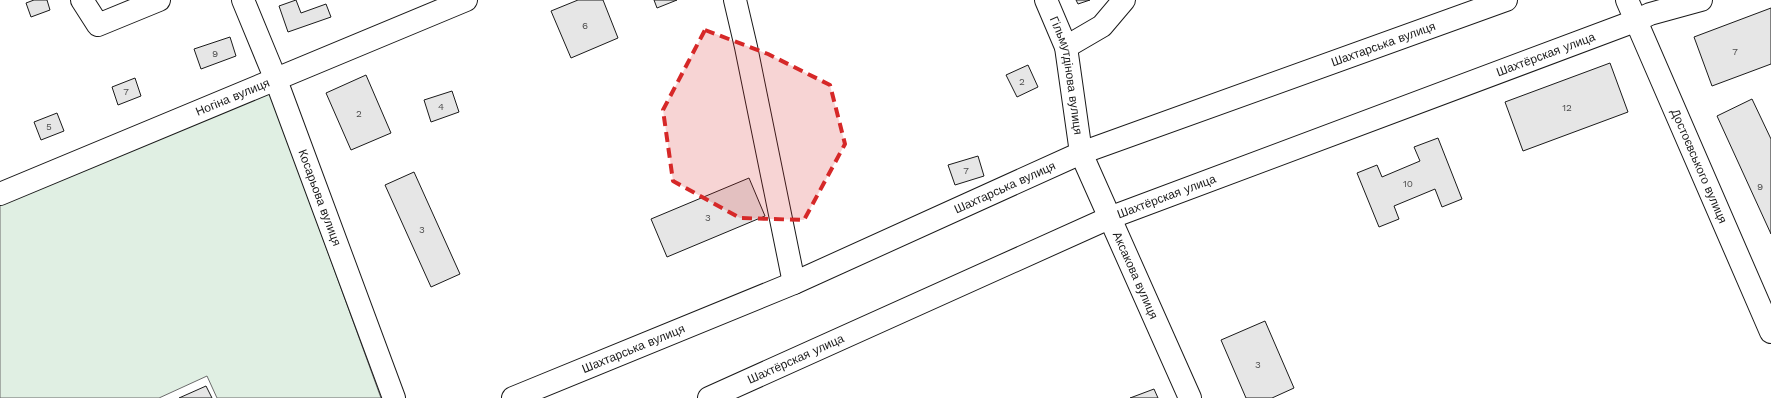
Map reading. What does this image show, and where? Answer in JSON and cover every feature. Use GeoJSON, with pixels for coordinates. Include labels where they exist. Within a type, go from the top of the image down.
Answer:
{"type":"FeatureCollection","features":[{"type":"Feature","properties":{"kind":"street"},"geometry":{"type":"LineString","coordinates":[[82,0],[98,25],[159,0]]}},
{"type":"Feature","properties":{"kind":"street","name":"Косарьова вулиця"},"geometry":{"type":"LineString","coordinates":[[243,0],[276,80],[394,398]]}},
{"type":"Feature","properties":{"kind":"street","name":"Ногіна вулиця"},"geometry":{"type":"LineString","coordinates":[[0,194],[466,0]]}},
{"type":"Feature","properties":{"kind":"street"},"geometry":{"type":"LineString","coordinates":[[735,0],[794,283]]}},
{"type":"Feature","properties":{"kind":"street","name":"Гільмутдінова вулиця"},"geometry":{"type":"LineString","coordinates":[[1046,0],[1066,47],[1081,153]]}},
{"type":"Feature","properties":{"kind":"street"},"geometry":{"type":"LineString","coordinates":[[1066,47],[1102,26],[1124,0]]}},
{"type":"Feature","properties":{"kind":"street","name":"Шахтарська вулиця"},"geometry":{"type":"LineString","coordinates":[[513,398],[794,283],[1081,153],[1506,0]]}},
{"type":"Feature","properties":{"kind":"street","name":"Достоєвського вулиця"},"geometry":{"type":"LineString","coordinates":[[1627,0],[1771,332]]}},
{"type":"Feature","properties":{"kind":"street","name":"Шахтёрская улица"},"geometry":{"type":"LineString","coordinates":[[709,398],[1109,218],[1650,14],[1701,0]]}},
{"type":"Feature","properties":{"kind":"street","name":"Аксакова вулиця"},"geometry":{"type":"LineString","coordinates":[[1081,153],[1190,398]]}},
{"type":"Feature","properties":{"kind":"highlighted area"},"geometry":{"type":"Polygon","coordinates":[[[705,30],[768,54],[830,85],[845,144],[804,220],[740,218],[673,181],[663,110],[705,30]]]}},
{"type":"Feature","properties":{"kind":"green space"},"geometry":{"type":"Polygon","coordinates":[[[270,93],[381,398],[217,398],[207,376],[159,398],[0,398],[0,205],[270,93]]]}},
{"type":"Feature","properties":{"kind":"building"},"geometry":{"type":"Polygon","coordinates":[[[34,0],[47,0],[50,10],[31,17],[26,3],[34,0]]]}},
{"type":"Feature","properties":{"kind":"building"},"geometry":{"type":"Polygon","coordinates":[[[296,0],[301,13],[326,4],[331,17],[288,32],[279,6],[296,0]]]}},
{"type":"Feature","properties":{"kind":"building"},"geometry":{"type":"Polygon","coordinates":[[[578,0],[603,0],[618,38],[571,58],[551,11],[578,0]]]}},
{"type":"Feature","properties":{"kind":"building"},"geometry":{"type":"Polygon","coordinates":[[[654,0],[677,0],[657,8],[654,0]]]}},
{"type":"Feature","properties":{"kind":"building"},"geometry":{"type":"Polygon","coordinates":[[[1076,0],[1090,0],[1078,4],[1076,0]]]}},
{"type":"Feature","properties":{"kind":"building"},"geometry":{"type":"Polygon","coordinates":[[[1771,8],[1771,64],[1712,86],[1694,37],[1771,8]]]}},
{"type":"Feature","properties":{"kind":"building"},"geometry":{"type":"Polygon","coordinates":[[[230,37],[236,56],[201,69],[194,49],[230,37]]]}},
{"type":"Feature","properties":{"kind":"building"},"geometry":{"type":"Polygon","coordinates":[[[1610,63],[1628,112],[1523,151],[1505,102],[1610,63]]]}},
{"type":"Feature","properties":{"kind":"building"},"geometry":{"type":"Polygon","coordinates":[[[1028,65],[1038,87],[1017,97],[1006,75],[1028,65]]]}},
{"type":"Feature","properties":{"kind":"building"},"geometry":{"type":"Polygon","coordinates":[[[366,75],[391,133],[351,150],[326,93],[366,75]]]}},
{"type":"Feature","properties":{"kind":"building"},"geometry":{"type":"Polygon","coordinates":[[[135,78],[141,96],[118,105],[112,87],[135,78]]]}},
{"type":"Feature","properties":{"kind":"building"},"geometry":{"type":"Polygon","coordinates":[[[452,91],[459,112],[431,122],[424,100],[452,91]]]}},
{"type":"Feature","properties":{"kind":"building"},"geometry":{"type":"Polygon","coordinates":[[[1752,99],[1771,139],[1771,234],[1717,116],[1752,99]]]}},
{"type":"Feature","properties":{"kind":"building"},"geometry":{"type":"Polygon","coordinates":[[[57,113],[64,131],[41,140],[34,122],[57,113]]]}},
{"type":"Feature","properties":{"kind":"building"},"geometry":{"type":"Polygon","coordinates":[[[1438,138],[1462,199],[1442,207],[1435,189],[1394,206],[1399,219],[1379,227],[1357,173],[1377,165],[1382,177],[1420,161],[1414,147],[1438,138]]]}},
{"type":"Feature","properties":{"kind":"building"},"geometry":{"type":"Polygon","coordinates":[[[978,156],[984,176],[955,185],[948,165],[978,156]]]}},
{"type":"Feature","properties":{"kind":"building"},"geometry":{"type":"Polygon","coordinates":[[[414,172],[460,274],[431,287],[385,185],[414,172]]]}},
{"type":"Feature","properties":{"kind":"building"},"geometry":{"type":"Polygon","coordinates":[[[749,178],[765,216],[667,257],[651,219],[749,178]]]}},
{"type":"Feature","properties":{"kind":"building"},"geometry":{"type":"Polygon","coordinates":[[[1265,321],[1294,388],[1272,398],[1246,398],[1221,340],[1265,321]]]}},
{"type":"Feature","properties":{"kind":"building"},"geometry":{"type":"Polygon","coordinates":[[[206,386],[212,398],[179,398],[206,386]]]}},
{"type":"Feature","properties":{"kind":"building"},"geometry":{"type":"Polygon","coordinates":[[[1154,389],[1158,398],[1130,398],[1154,389]]]}}]}
